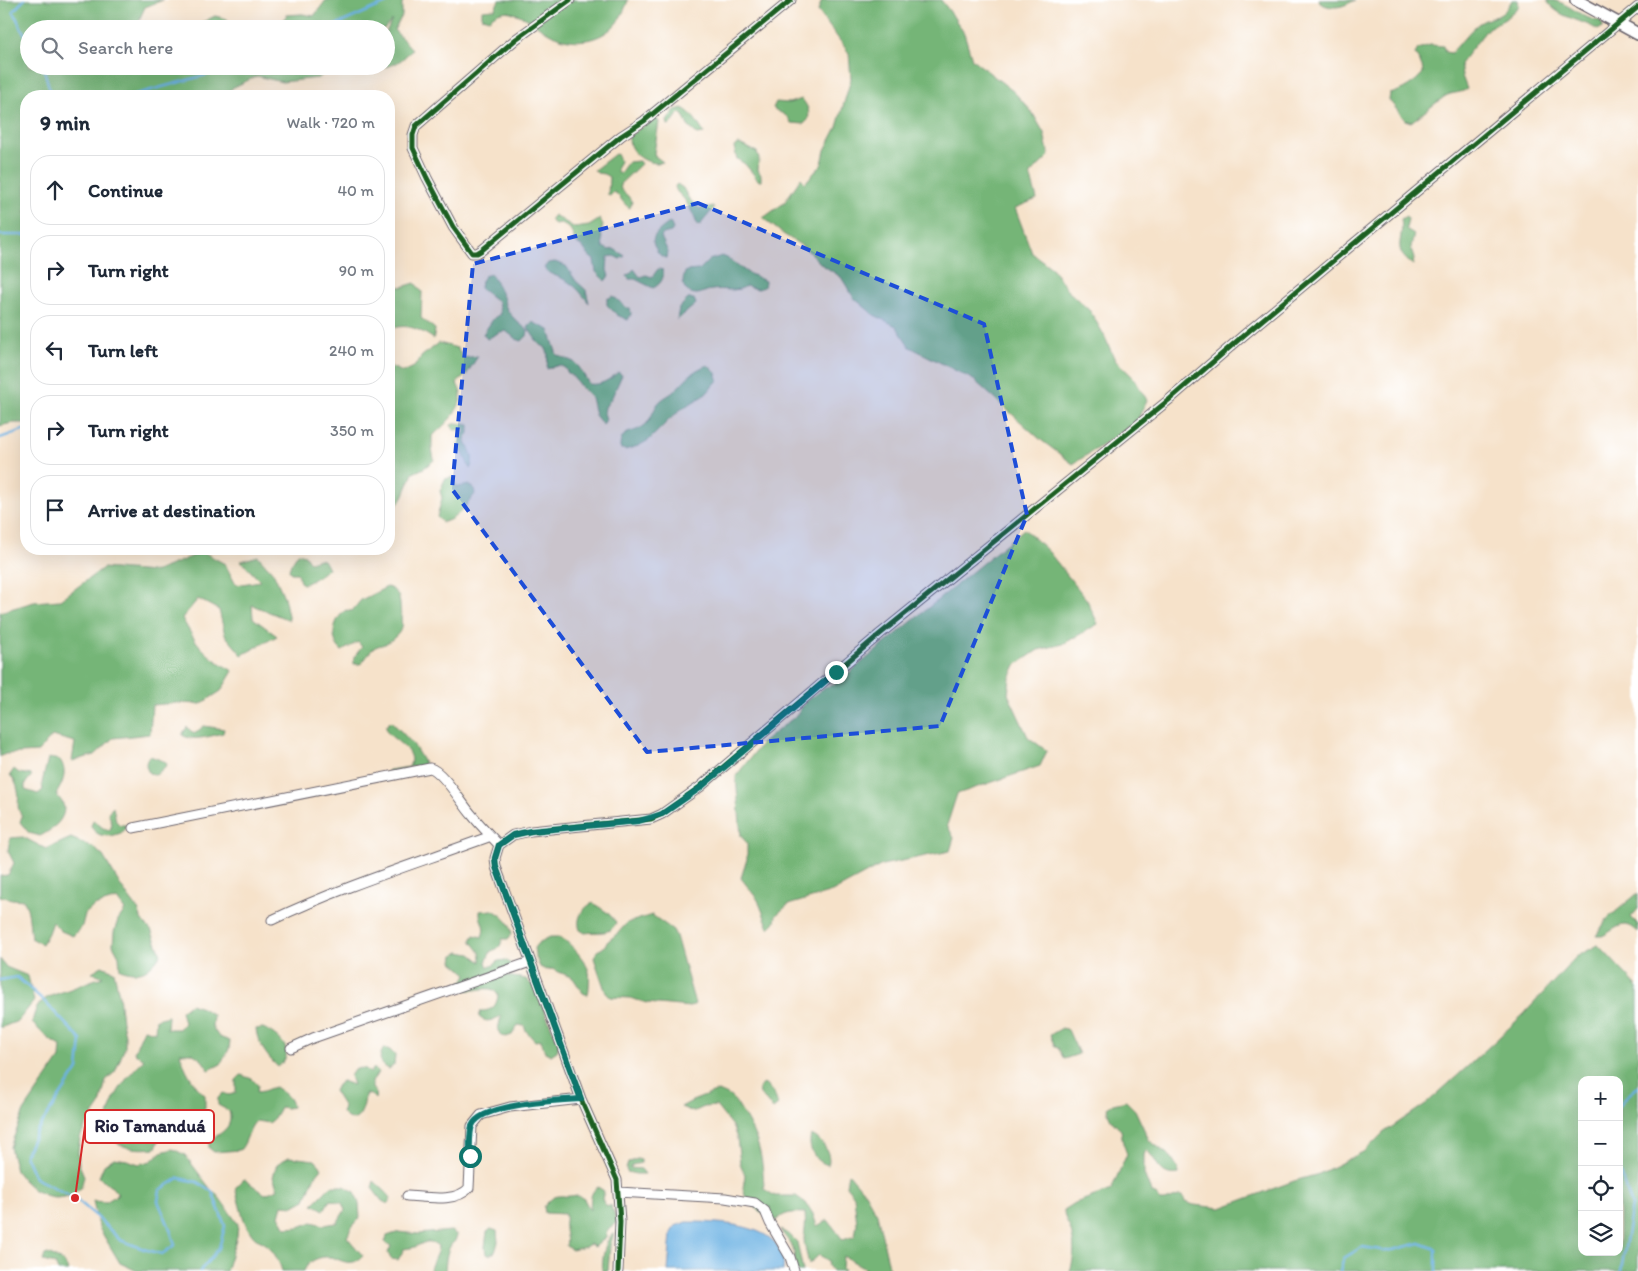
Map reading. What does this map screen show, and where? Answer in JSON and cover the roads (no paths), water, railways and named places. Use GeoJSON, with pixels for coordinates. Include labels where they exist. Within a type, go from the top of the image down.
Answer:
{"type":"FeatureCollection","features":[{"type":"Feature","properties":{"kind":"street"},"geometry":{"type":"LineString","coordinates":[[570,0],[516,39],[416,126],[413,135],[413,148],[453,227],[472,253],[482,250],[510,228],[621,136],[644,121],[791,0]]}},
{"type":"Feature","properties":{"kind":"street"},"geometry":{"type":"LineString","coordinates":[[1576,0],[1638,34]]}},
{"type":"Feature","properties":{"kind":"street"},"geometry":{"type":"LineString","coordinates":[[618,1271],[620,1222],[617,1180],[581,1099],[496,867],[495,858],[499,845],[513,835],[531,831],[651,819],[662,814],[700,788],[880,634],[1170,399],[1638,6]]}},
{"type":"Feature","properties":{"kind":"street"},"geometry":{"type":"LineString","coordinates":[[132,828],[430,768],[435,769],[441,775],[471,814],[499,845]]}},
{"type":"Feature","properties":{"kind":"street"},"geometry":{"type":"LineString","coordinates":[[272,920],[302,906],[401,867],[491,836]]}},
{"type":"Feature","properties":{"kind":"street"},"geometry":{"type":"LineString","coordinates":[[291,1048],[313,1038],[530,962]]}},
{"type":"Feature","properties":{"kind":"street"},"geometry":{"type":"LineString","coordinates":[[408,1196],[452,1197],[464,1194],[469,1188],[472,1126],[481,1115],[510,1107],[581,1099]]}},
{"type":"Feature","properties":{"kind":"street"},"geometry":{"type":"LineString","coordinates":[[618,1192],[725,1198],[755,1203],[765,1211],[790,1257],[794,1270]]}},
{"type":"Feature","properties":{"kind":"water"},"geometry":{"type":"Polygon","coordinates":[[[687,1222],[733,1225],[750,1228],[764,1234],[775,1243],[782,1255],[783,1271],[668,1271],[671,1233],[675,1226],[687,1222]]]}},
{"type":"Feature","properties":{"kind":"waterway"},"geometry":{"type":"LineString","coordinates":[[20,25],[13,11],[24,0]]}},
{"type":"Feature","properties":{"kind":"waterway"},"geometry":{"type":"LineString","coordinates":[[347,20],[393,0]]}},
{"type":"Feature","properties":{"kind":"waterway"},"geometry":{"type":"LineString","coordinates":[[46,75],[50,90]]}},
{"type":"Feature","properties":{"kind":"waterway"},"geometry":{"type":"LineString","coordinates":[[151,90],[206,75]]}},
{"type":"Feature","properties":{"kind":"waterway"},"geometry":{"type":"LineString","coordinates":[[0,235],[20,235]]}},
{"type":"Feature","properties":{"kind":"waterway"},"geometry":{"type":"LineString","coordinates":[[0,438],[20,431]]}},
{"type":"Feature","properties":{"kind":"waterway"},"geometry":{"type":"LineString","coordinates":[[0,980],[17,977],[43,1000],[81,1040],[78,1069],[36,1132],[25,1155],[35,1178],[75,1198],[120,1240],[162,1254],[175,1245],[158,1201],[160,1190],[179,1178],[197,1182],[212,1191],[225,1226],[219,1248],[200,1271]]}},
{"type":"Feature","properties":{"kind":"waterway"},"geometry":{"type":"LineString","coordinates":[[1623,1101],[1638,1087]]}},
{"type":"Feature","properties":{"kind":"waterway"},"geometry":{"type":"LineString","coordinates":[[1621,1271],[1632,1206],[1623,1180]]}},
{"type":"Feature","properties":{"kind":"waterway"},"geometry":{"type":"LineString","coordinates":[[1340,1271],[1344,1258],[1362,1247],[1388,1251],[1420,1243],[1436,1249],[1436,1271]]}},
{"type":"Feature","properties":{"kind":"place","name":"Rio Tamanduá"},"geometry":{"type":"Point","coordinates":[75,1198]}}]}
